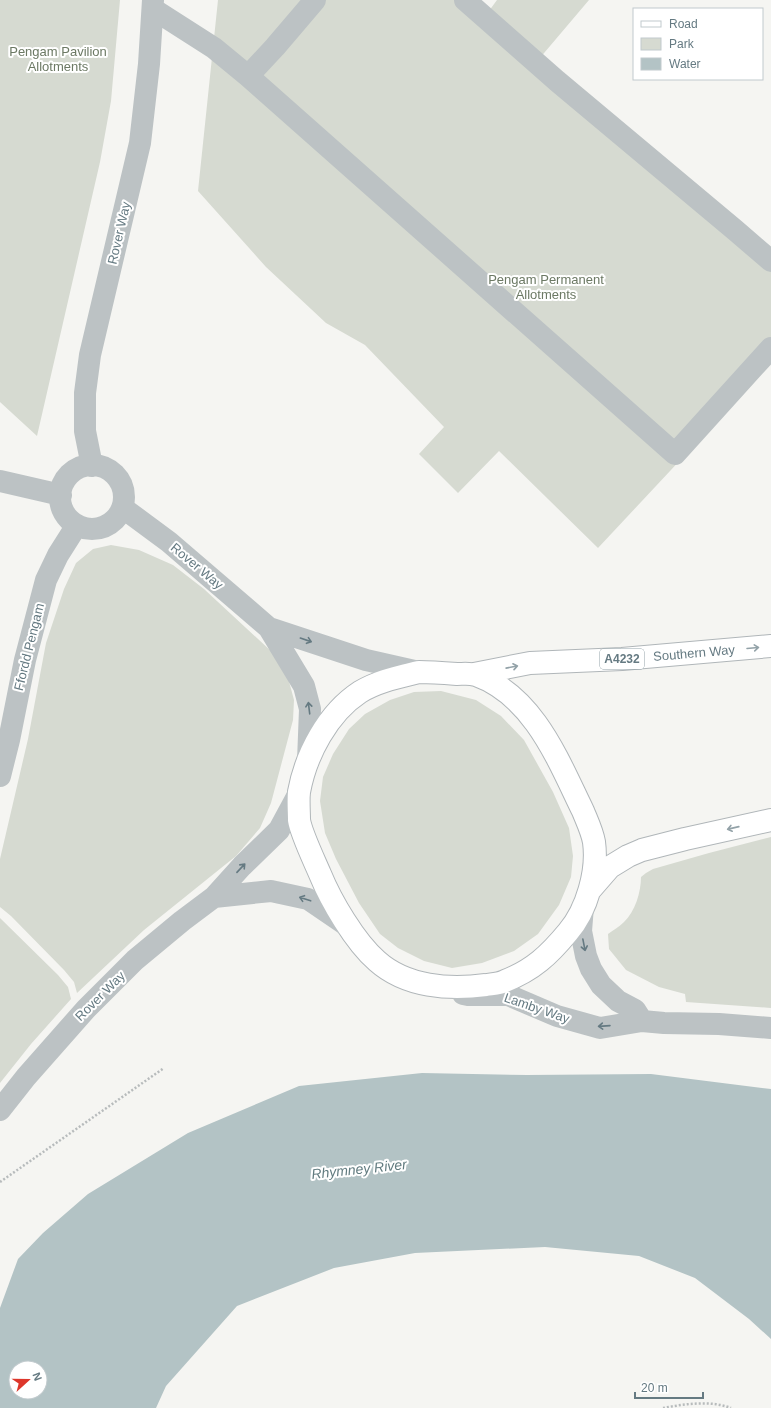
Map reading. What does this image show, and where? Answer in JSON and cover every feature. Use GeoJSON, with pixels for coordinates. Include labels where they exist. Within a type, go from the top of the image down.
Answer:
{"type":"FeatureCollection","features":[{"type":"Feature","properties":{"kind":"main road","name":"Southern Way"},"geometry":{"type":"LineString","coordinates":[[474,674],[530,663],[622,659],[771,646]]}},
{"type":"Feature","properties":{"kind":"main road"},"geometry":{"type":"LineString","coordinates":[[587,898],[595,862],[594,842],[588,823],[551,746],[530,714],[513,698],[497,686],[474,674],[419,672],[389,679],[362,691],[342,705],[320,736],[308,761],[299,794],[300,823],[328,893],[356,938],[377,961],[400,976],[432,986],[471,987],[502,982],[528,969],[552,952],[572,928],[587,898],[610,867],[628,856],[642,850],[685,839],[771,820]]}},
{"type":"Feature","properties":{"kind":"street"},"geometry":{"type":"LineString","coordinates":[[248,76],[315,0]]}},
{"type":"Feature","properties":{"kind":"street"},"geometry":{"type":"LineString","coordinates":[[464,0],[557,82],[736,230],[771,261]]}},
{"type":"Feature","properties":{"kind":"street"},"geometry":{"type":"LineString","coordinates":[[153,4],[214,48],[248,76],[675,454],[771,348]]}},
{"type":"Feature","properties":{"kind":"street","name":"Rover Way"},"geometry":{"type":"LineString","coordinates":[[92,466],[85,431],[85,394],[90,355],[140,144],[149,64],[153,4]]}},
{"type":"Feature","properties":{"kind":"street"},"geometry":{"type":"LineString","coordinates":[[83,467],[101,467],[116,475],[123,490],[123,508],[112,523],[95,529],[85,528],[76,525],[64,512],[61,504],[61,495],[63,486],[74,471],[83,467]]}},
{"type":"Feature","properties":{"kind":"street"},"geometry":{"type":"LineString","coordinates":[[0,481],[61,495]]}},
{"type":"Feature","properties":{"kind":"street","name":"Rover Way"},"geometry":{"type":"LineString","coordinates":[[123,508],[169,542],[269,628]]}},
{"type":"Feature","properties":{"kind":"street","name":"Ffordd Pengam"},"geometry":{"type":"LineString","coordinates":[[0,776],[9,740],[25,660],[46,580],[58,555],[76,525]]}},
{"type":"Feature","properties":{"kind":"street"},"geometry":{"type":"LineString","coordinates":[[269,628],[366,660],[419,672]]}},
{"type":"Feature","properties":{"kind":"street"},"geometry":{"type":"LineString","coordinates":[[269,628],[304,686],[310,709],[308,761]]}},
{"type":"Feature","properties":{"kind":"street","name":"Rover Way"},"geometry":{"type":"LineString","coordinates":[[0,1110],[26,1077],[86,1009],[135,960],[214,897],[242,866],[279,830],[299,794]]}},
{"type":"Feature","properties":{"kind":"street","name":"Rover Way"},"geometry":{"type":"LineString","coordinates":[[214,897],[271,890],[308,899],[349,927]]}},
{"type":"Feature","properties":{"kind":"street"},"geometry":{"type":"LineString","coordinates":[[587,898],[581,931],[586,956],[591,969],[601,985],[618,1001],[635,1010],[642,1021]]}},
{"type":"Feature","properties":{"kind":"street","name":"Lamby Way"},"geometry":{"type":"LineString","coordinates":[[432,986],[468,995],[508,995],[557,1016],[600,1028],[642,1021],[771,1028]]}},
{"type":"Feature","properties":{"kind":"path"},"geometry":{"type":"LineString","coordinates":[[0,1182],[164,1068]]}},
{"type":"Feature","properties":{"kind":"path"},"geometry":{"type":"LineString","coordinates":[[663,1408],[688,1404],[723,1405],[731,1408]]}},
{"type":"Feature","properties":{"kind":"green space","name":"Pengam Pavilion Allotments"},"geometry":{"type":"Polygon","coordinates":[[[0,0],[120,0],[111,101],[100,162],[37,436],[0,402],[0,0]]]}},
{"type":"Feature","properties":{"kind":"green space","name":"Pengam Permanent Allotments"},"geometry":{"type":"Polygon","coordinates":[[[218,0],[468,0],[486,15],[497,0],[589,0],[539,59],[771,252],[771,363],[598,548],[499,451],[458,493],[419,454],[444,427],[365,345],[326,323],[266,267],[198,191],[218,0]]]}},
{"type":"Feature","properties":{"kind":"green space"},"geometry":{"type":"Polygon","coordinates":[[[111,545],[139,550],[173,565],[204,589],[272,652],[287,674],[294,700],[293,720],[271,803],[260,828],[236,856],[144,930],[77,993],[74,982],[64,970],[11,916],[0,907],[0,859],[28,739],[46,643],[64,589],[76,563],[93,549],[111,545]]]}},
{"type":"Feature","properties":{"kind":"green space"},"geometry":{"type":"Polygon","coordinates":[[[441,691],[476,700],[501,716],[524,740],[553,792],[569,828],[573,856],[571,877],[559,905],[538,934],[514,951],[482,963],[452,968],[424,961],[398,948],[380,934],[359,903],[336,859],[325,833],[320,801],[323,777],[333,754],[349,729],[365,714],[390,700],[414,692],[441,691]]]}},
{"type":"Feature","properties":{"kind":"green space"},"geometry":{"type":"Polygon","coordinates":[[[771,837],[771,1008],[686,1002],[685,994],[659,987],[626,970],[609,949],[608,934],[628,918],[639,895],[641,877],[646,873],[653,869],[771,837]]]}},
{"type":"Feature","properties":{"kind":"green space"},"geometry":{"type":"Polygon","coordinates":[[[0,918],[58,975],[68,987],[71,999],[31,1044],[0,1083],[0,918]]]}},
{"type":"Feature","properties":{"kind":"water","name":"Rhymney River"},"geometry":{"type":"Polygon","coordinates":[[[422,1073],[527,1075],[651,1074],[771,1089],[771,1339],[749,1319],[695,1278],[639,1256],[545,1247],[415,1253],[334,1268],[237,1306],[166,1386],[156,1408],[0,1408],[0,1308],[18,1259],[43,1233],[88,1194],[188,1133],[299,1086],[422,1073]]]}}]}
